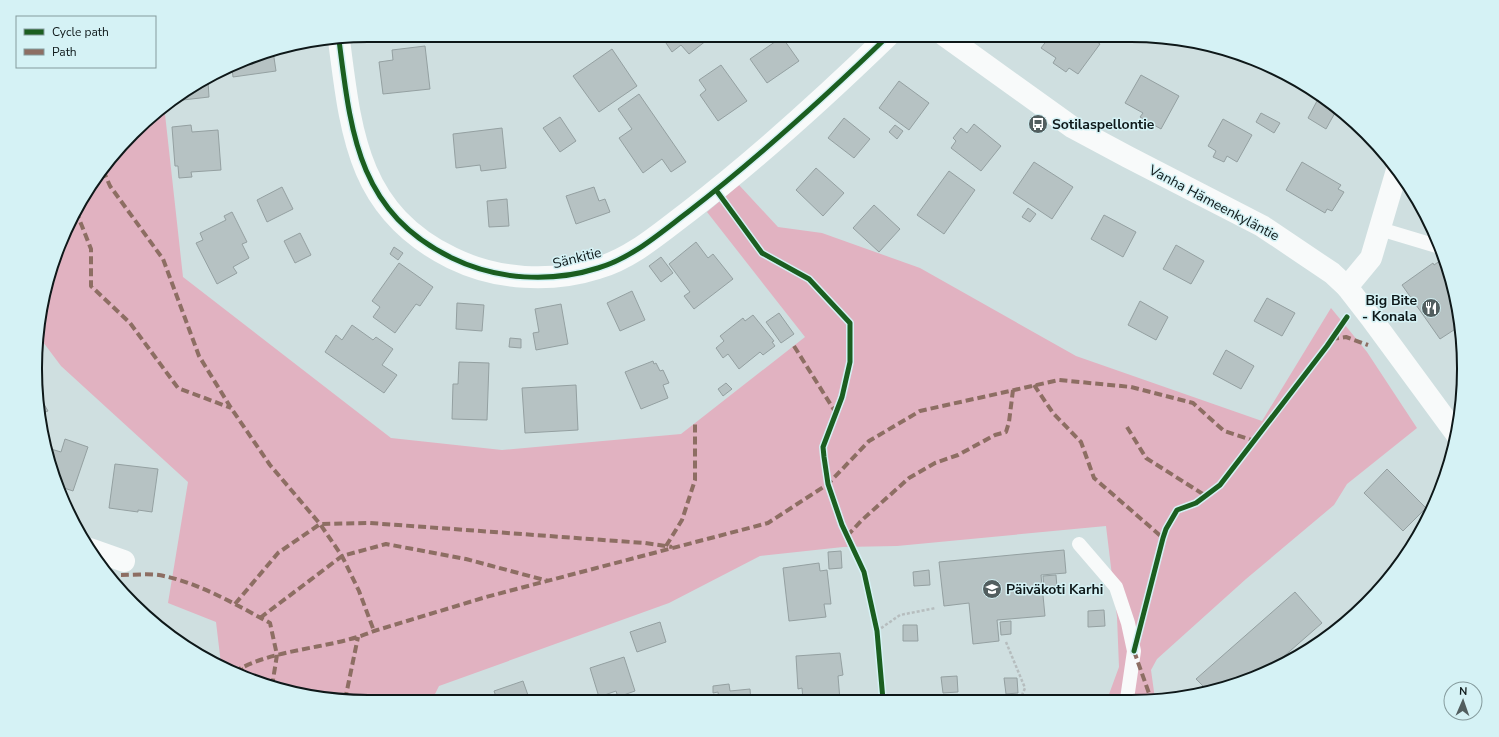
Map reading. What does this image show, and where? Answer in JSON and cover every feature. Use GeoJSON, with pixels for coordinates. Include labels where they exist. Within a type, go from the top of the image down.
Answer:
{"type":"FeatureCollection","features":[{"type":"Feature","properties":{"kind":"street","name":"Sänkitie"},"geometry":{"type":"LineString","coordinates":[[339,44],[348,110],[357,148],[371,183],[386,208],[410,232],[436,250],[467,266],[523,277],[561,278],[600,268],[646,244],[789,129],[882,42]]}},
{"type":"Feature","properties":{"kind":"street","name":"Vanha Hämeenkyläntie"},"geometry":{"type":"LineString","coordinates":[[954,42],[1072,127],[1128,158],[1262,226],[1314,260],[1347,287],[1452,428]]}},
{"type":"Feature","properties":{"kind":"street"},"geometry":{"type":"LineString","coordinates":[[1347,287],[1371,258],[1395,177]]}},
{"type":"Feature","properties":{"kind":"street"},"geometry":{"type":"LineString","coordinates":[[99,553],[124,561]]}},
{"type":"Feature","properties":{"kind":"lane"},"geometry":{"type":"LineString","coordinates":[[1380,229],[1432,244]]}},
{"type":"Feature","properties":{"kind":"lane"},"geometry":{"type":"LineString","coordinates":[[1079,544],[1116,587],[1128,623],[1134,651],[1128,695]]}},
{"type":"Feature","properties":{"kind":"path"},"geometry":{"type":"LineString","coordinates":[[877,631],[900,616],[936,608]]}},
{"type":"Feature","properties":{"kind":"path"},"geometry":{"type":"LineString","coordinates":[[876,623],[878,638]]}},
{"type":"Feature","properties":{"kind":"path"},"geometry":{"type":"LineString","coordinates":[[1006,642],[1025,688],[1022,695]]}},
{"type":"Feature","properties":{"kind":"shaded area"},"geometry":{"type":"Polygon","coordinates":[[[165,113],[183,277],[391,438],[502,450],[681,434],[805,337],[707,212],[739,185],[778,227],[822,233],[920,268],[1076,356],[1262,421],[1331,308],[1367,352],[1417,428],[1347,484],[1334,505],[1246,579],[1157,659],[1151,670],[1154,694],[1109,695],[1119,667],[1117,617],[1106,526],[897,546],[843,547],[760,556],[669,603],[439,686],[434,695],[368,695],[305,689],[264,678],[224,661],[220,659],[216,622],[168,603],[188,482],[61,366],[43,343],[48,305],[53,284],[67,244],[86,205],[109,170],[123,153],[165,113]]]}},
{"type":"Feature","properties":{"kind":"building"},"geometry":{"type":"Polygon","coordinates":[[[665,42],[705,42],[689,54],[681,45],[672,52],[665,42]]]}},
{"type":"Feature","properties":{"kind":"building"},"geometry":{"type":"Polygon","coordinates":[[[775,42],[786,42],[799,61],[767,83],[750,59],[775,42]]]}},
{"type":"Feature","properties":{"kind":"building"},"geometry":{"type":"Polygon","coordinates":[[[1046,42],[1097,42],[1100,44],[1078,74],[1069,68],[1066,72],[1053,63],[1056,58],[1041,48],[1046,42]]]}},
{"type":"Feature","properties":{"kind":"building"},"geometry":{"type":"Polygon","coordinates":[[[425,46],[430,89],[383,94],[379,62],[393,60],[392,50],[425,46]]]}},
{"type":"Feature","properties":{"kind":"building"},"geometry":{"type":"Polygon","coordinates":[[[612,49],[637,86],[599,112],[573,76],[612,49]]]}},
{"type":"Feature","properties":{"kind":"building"},"geometry":{"type":"Polygon","coordinates":[[[274,56],[276,71],[233,77],[232,72],[274,56]]]}},
{"type":"Feature","properties":{"kind":"building"},"geometry":{"type":"Polygon","coordinates":[[[721,65],[747,101],[718,121],[700,95],[706,90],[699,80],[721,65]]]}},
{"type":"Feature","properties":{"kind":"building"},"geometry":{"type":"Polygon","coordinates":[[[1141,75],[1179,96],[1161,129],[1140,117],[1143,113],[1125,103],[1141,75]]]}},
{"type":"Feature","properties":{"kind":"building"},"geometry":{"type":"Polygon","coordinates":[[[899,81],[929,103],[909,130],[879,108],[899,81]]]}},
{"type":"Feature","properties":{"kind":"building"},"geometry":{"type":"Polygon","coordinates":[[[208,84],[209,97],[183,100],[208,84]]]}},
{"type":"Feature","properties":{"kind":"building"},"geometry":{"type":"Polygon","coordinates":[[[639,94],[686,162],[671,172],[662,159],[643,173],[619,138],[632,129],[618,109],[639,94]]]}},
{"type":"Feature","properties":{"kind":"building"},"geometry":{"type":"Polygon","coordinates":[[[1317,101],[1335,114],[1326,129],[1308,118],[1317,101]]]}},
{"type":"Feature","properties":{"kind":"building"},"geometry":{"type":"Polygon","coordinates":[[[1261,113],[1280,123],[1274,133],[1256,122],[1261,113]]]}},
{"type":"Feature","properties":{"kind":"building"},"geometry":{"type":"Polygon","coordinates":[[[560,117],[576,141],[560,152],[543,128],[560,117]]]}},
{"type":"Feature","properties":{"kind":"building"},"geometry":{"type":"Polygon","coordinates":[[[844,118],[870,139],[854,158],[828,138],[844,118]]]}},
{"type":"Feature","properties":{"kind":"building"},"geometry":{"type":"Polygon","coordinates":[[[1223,119],[1252,135],[1237,162],[1227,156],[1224,162],[1213,157],[1216,151],[1208,146],[1223,119]]]}},
{"type":"Feature","properties":{"kind":"building"},"geometry":{"type":"Polygon","coordinates":[[[974,124],[1001,146],[981,171],[951,148],[956,141],[953,138],[961,128],[967,133],[974,124]]]}},
{"type":"Feature","properties":{"kind":"building"},"geometry":{"type":"Polygon","coordinates":[[[191,125],[192,132],[218,130],[221,170],[191,172],[192,177],[179,178],[178,166],[175,166],[172,127],[191,125]]]}},
{"type":"Feature","properties":{"kind":"building"},"geometry":{"type":"Polygon","coordinates":[[[895,125],[903,131],[897,139],[889,132],[895,125]]]}},
{"type":"Feature","properties":{"kind":"building"},"geometry":{"type":"Polygon","coordinates":[[[502,128],[506,168],[481,171],[480,165],[456,168],[453,134],[502,128]]]}},
{"type":"Feature","properties":{"kind":"building"},"geometry":{"type":"Polygon","coordinates":[[[1034,162],[1073,187],[1052,219],[1013,193],[1034,162]]]}},
{"type":"Feature","properties":{"kind":"building"},"geometry":{"type":"Polygon","coordinates":[[[1302,162],[1341,185],[1338,189],[1344,192],[1332,211],[1327,209],[1325,213],[1286,190],[1302,162]]]}},
{"type":"Feature","properties":{"kind":"building"},"geometry":{"type":"Polygon","coordinates":[[[816,168],[844,193],[823,216],[796,190],[816,168]]]}},
{"type":"Feature","properties":{"kind":"building"},"geometry":{"type":"Polygon","coordinates":[[[949,171],[975,190],[944,234],[917,215],[949,171]]]}},
{"type":"Feature","properties":{"kind":"building"},"geometry":{"type":"Polygon","coordinates":[[[282,187],[293,209],[267,222],[257,200],[282,187]]]}},
{"type":"Feature","properties":{"kind":"building"},"geometry":{"type":"Polygon","coordinates":[[[594,187],[599,201],[605,199],[610,212],[576,224],[566,196],[594,187]]]}},
{"type":"Feature","properties":{"kind":"building"},"geometry":{"type":"Polygon","coordinates":[[[507,199],[509,226],[489,227],[487,201],[507,199]]]}},
{"type":"Feature","properties":{"kind":"building"},"geometry":{"type":"Polygon","coordinates":[[[874,205],[900,229],[879,252],[853,228],[874,205]]]}},
{"type":"Feature","properties":{"kind":"building"},"geometry":{"type":"Polygon","coordinates":[[[1028,208],[1036,214],[1030,222],[1022,217],[1028,208]]]}},
{"type":"Feature","properties":{"kind":"building"},"geometry":{"type":"Polygon","coordinates":[[[232,212],[247,242],[242,244],[249,258],[233,267],[237,273],[217,284],[196,243],[203,240],[200,233],[226,220],[224,216],[232,212]]]}},
{"type":"Feature","properties":{"kind":"building"},"geometry":{"type":"Polygon","coordinates":[[[1104,215],[1136,232],[1123,257],[1091,239],[1104,215]]]}},
{"type":"Feature","properties":{"kind":"building"},"geometry":{"type":"Polygon","coordinates":[[[300,233],[311,255],[295,263],[284,241],[300,233]]]}},
{"type":"Feature","properties":{"kind":"building"},"geometry":{"type":"Polygon","coordinates":[[[696,242],[708,258],[713,254],[733,279],[694,309],[684,296],[690,292],[669,264],[696,242]]]}},
{"type":"Feature","properties":{"kind":"building"},"geometry":{"type":"Polygon","coordinates":[[[1176,245],[1204,261],[1191,284],[1163,269],[1176,245]]]}},
{"type":"Feature","properties":{"kind":"building"},"geometry":{"type":"Polygon","coordinates":[[[394,247],[403,253],[398,260],[390,254],[394,247]]]}},
{"type":"Feature","properties":{"kind":"building"},"geometry":{"type":"Polygon","coordinates":[[[661,257],[673,273],[661,282],[649,266],[661,257]]]}},
{"type":"Feature","properties":{"kind":"building"},"geometry":{"type":"Polygon","coordinates":[[[1439,262],[1451,305],[1454,330],[1440,339],[1402,285],[1433,263],[1434,265],[1439,262]]]}},
{"type":"Feature","properties":{"kind":"building"},"geometry":{"type":"Polygon","coordinates":[[[399,263],[433,287],[420,306],[416,304],[395,333],[373,317],[380,307],[372,301],[399,263]]]}},
{"type":"Feature","properties":{"kind":"building"},"geometry":{"type":"Polygon","coordinates":[[[632,291],[645,320],[620,331],[607,303],[632,291]]]}},
{"type":"Feature","properties":{"kind":"building"},"geometry":{"type":"Polygon","coordinates":[[[1267,298],[1295,313],[1282,336],[1254,321],[1267,298]]]}},
{"type":"Feature","properties":{"kind":"building"},"geometry":{"type":"Polygon","coordinates":[[[1140,301],[1168,317],[1156,340],[1128,325],[1140,301]]]}},
{"type":"Feature","properties":{"kind":"building"},"geometry":{"type":"Polygon","coordinates":[[[457,303],[484,305],[482,331],[456,329],[457,303]]]}},
{"type":"Feature","properties":{"kind":"building"},"geometry":{"type":"Polygon","coordinates":[[[561,304],[568,344],[536,350],[533,333],[539,332],[535,309],[561,304]]]}},
{"type":"Feature","properties":{"kind":"building"},"geometry":{"type":"Polygon","coordinates":[[[779,313],[794,334],[781,343],[766,322],[779,313]]]}},
{"type":"Feature","properties":{"kind":"building"},"geometry":{"type":"Polygon","coordinates":[[[753,315],[774,341],[772,342],[775,346],[763,355],[760,352],[739,369],[728,354],[723,358],[716,348],[724,341],[720,336],[743,318],[745,321],[753,315]]]}},
{"type":"Feature","properties":{"kind":"building"},"geometry":{"type":"Polygon","coordinates":[[[352,325],[373,340],[376,337],[393,349],[382,365],[397,375],[384,393],[325,352],[336,335],[342,340],[352,325]]]}},
{"type":"Feature","properties":{"kind":"building"},"geometry":{"type":"Polygon","coordinates":[[[510,338],[521,339],[521,348],[509,347],[510,338]]]}},
{"type":"Feature","properties":{"kind":"building"},"geometry":{"type":"Polygon","coordinates":[[[1226,350],[1254,366],[1241,389],[1213,374],[1226,350]]]}},
{"type":"Feature","properties":{"kind":"building"},"geometry":{"type":"Polygon","coordinates":[[[653,361],[654,364],[656,363],[660,371],[663,370],[669,383],[663,385],[668,398],[641,409],[625,372],[653,361]]]}},
{"type":"Feature","properties":{"kind":"building"},"geometry":{"type":"Polygon","coordinates":[[[459,362],[489,363],[487,420],[452,419],[453,384],[458,384],[459,362]]]}},
{"type":"Feature","properties":{"kind":"building"},"geometry":{"type":"Polygon","coordinates":[[[726,383],[732,389],[723,396],[718,389],[726,383]]]}},
{"type":"Feature","properties":{"kind":"building"},"geometry":{"type":"Polygon","coordinates":[[[576,385],[578,430],[525,433],[522,388],[576,385]]]}},
{"type":"Feature","properties":{"kind":"building"},"geometry":{"type":"Polygon","coordinates":[[[44,405],[48,411],[45,412],[44,405]]]}},
{"type":"Feature","properties":{"kind":"building"},"geometry":{"type":"Polygon","coordinates":[[[65,439],[88,447],[73,491],[65,488],[52,449],[61,452],[65,439]]]}},
{"type":"Feature","properties":{"kind":"building"},"geometry":{"type":"Polygon","coordinates":[[[115,464],[158,469],[152,512],[138,510],[138,512],[109,508],[115,464]]]}},
{"type":"Feature","properties":{"kind":"building"},"geometry":{"type":"Polygon","coordinates":[[[1387,469],[1425,507],[1403,531],[1364,493],[1387,469]]]}},
{"type":"Feature","properties":{"kind":"building","name":"Päiväkoti Karhi"},"geometry":{"type":"Polygon","coordinates":[[[1064,550],[1066,573],[1041,575],[1045,616],[997,620],[999,641],[973,644],[969,603],[944,606],[939,562],[1064,550]]]}},
{"type":"Feature","properties":{"kind":"building"},"geometry":{"type":"Polygon","coordinates":[[[841,551],[842,568],[829,569],[828,552],[841,551]]]}},
{"type":"Feature","properties":{"kind":"building"},"geometry":{"type":"Polygon","coordinates":[[[819,563],[820,571],[827,570],[831,604],[824,604],[826,617],[789,621],[783,568],[819,563]]]}},
{"type":"Feature","properties":{"kind":"building"},"geometry":{"type":"Polygon","coordinates":[[[929,570],[930,585],[914,586],[913,572],[929,570]]]}},
{"type":"Feature","properties":{"kind":"building"},"geometry":{"type":"Polygon","coordinates":[[[1056,575],[1057,588],[1044,589],[1043,576],[1056,575]]]}},
{"type":"Feature","properties":{"kind":"building"},"geometry":{"type":"Polygon","coordinates":[[[1295,592],[1322,623],[1284,656],[1255,670],[1235,678],[1204,687],[1196,679],[1295,592]]]}},
{"type":"Feature","properties":{"kind":"building"},"geometry":{"type":"Polygon","coordinates":[[[1104,610],[1105,626],[1088,627],[1088,611],[1104,610]]]}},
{"type":"Feature","properties":{"kind":"building"},"geometry":{"type":"Polygon","coordinates":[[[1011,621],[1011,634],[1001,635],[1000,622],[1011,621]]]}},
{"type":"Feature","properties":{"kind":"building"},"geometry":{"type":"Polygon","coordinates":[[[660,622],[666,642],[637,652],[630,632],[660,622]]]}},
{"type":"Feature","properties":{"kind":"building"},"geometry":{"type":"Polygon","coordinates":[[[903,625],[917,625],[918,641],[903,641],[903,625]]]}},
{"type":"Feature","properties":{"kind":"building"},"geometry":{"type":"Polygon","coordinates":[[[840,653],[843,675],[838,676],[840,695],[803,695],[802,688],[798,689],[796,656],[840,653]]]}},
{"type":"Feature","properties":{"kind":"building"},"geometry":{"type":"Polygon","coordinates":[[[624,657],[635,691],[624,695],[617,695],[616,691],[605,695],[598,695],[590,668],[624,657]]]}},
{"type":"Feature","properties":{"kind":"building"},"geometry":{"type":"Polygon","coordinates":[[[957,676],[958,692],[943,693],[941,677],[957,676]]]}},
{"type":"Feature","properties":{"kind":"building"},"geometry":{"type":"Polygon","coordinates":[[[1004,678],[1017,678],[1018,693],[1006,694],[1004,678]]]}},
{"type":"Feature","properties":{"kind":"building"},"geometry":{"type":"Polygon","coordinates":[[[523,681],[528,695],[495,695],[494,691],[523,681]]]}},
{"type":"Feature","properties":{"kind":"building"},"geometry":{"type":"Polygon","coordinates":[[[729,684],[730,691],[750,689],[750,695],[718,695],[718,692],[713,693],[713,686],[729,684]]]}},
{"type":"Feature","properties":{"kind":"marked path"},"geometry":{"type":"LineString","coordinates":[[105,175],[110,186],[163,259],[199,356],[231,408],[270,465],[320,524],[342,556],[359,591],[374,631]]}},
{"type":"Feature","properties":{"kind":"marked path"},"geometry":{"type":"LineString","coordinates":[[79,218],[91,249],[91,286],[130,323],[178,388],[231,408]]}},
{"type":"Feature","properties":{"kind":"marked path"},"geometry":{"type":"LineString","coordinates":[[1331,339],[1346,337],[1368,345]]}},
{"type":"Feature","properties":{"kind":"marked path"},"geometry":{"type":"LineString","coordinates":[[794,346],[836,413]]}},
{"type":"Feature","properties":{"kind":"marked path"},"geometry":{"type":"LineString","coordinates":[[241,669],[267,658],[357,637],[486,597],[768,523],[828,484],[869,441],[920,411],[1059,380],[1131,387],[1193,403],[1224,431],[1255,441]]}},
{"type":"Feature","properties":{"kind":"marked path"},"geometry":{"type":"LineString","coordinates":[[1034,385],[1053,413],[1081,442],[1094,478],[1163,538]]}},
{"type":"Feature","properties":{"kind":"marked path"},"geometry":{"type":"LineString","coordinates":[[847,536],[862,520],[909,478],[935,463],[958,455],[995,435],[1006,432],[1009,422],[1013,390]]}},
{"type":"Feature","properties":{"kind":"marked path"},"geometry":{"type":"LineString","coordinates":[[666,546],[682,520],[695,480],[695,423]]}},
{"type":"Feature","properties":{"kind":"marked path"},"geometry":{"type":"LineString","coordinates":[[1127,427],[1146,458],[1206,496]]}},
{"type":"Feature","properties":{"kind":"marked path"},"geometry":{"type":"LineString","coordinates":[[235,604],[278,553],[320,524],[370,523],[645,543],[672,547]]}},
{"type":"Feature","properties":{"kind":"marked path"},"geometry":{"type":"LineString","coordinates":[[260,618],[342,556],[386,544],[466,559],[548,581]]}},
{"type":"Feature","properties":{"kind":"marked path"},"geometry":{"type":"LineString","coordinates":[[121,575],[143,574],[164,576],[192,584],[245,609],[270,623],[277,655],[273,681]]}},
{"type":"Feature","properties":{"kind":"marked path"},"geometry":{"type":"LineString","coordinates":[[346,694],[358,637]]}},
{"type":"Feature","properties":{"kind":"marked path"},"geometry":{"type":"LineString","coordinates":[[1134,651],[1149,694]]}},
{"type":"Feature","properties":{"kind":"cycle path"},"geometry":{"type":"LineString","coordinates":[[339,44],[348,107],[355,138],[365,167],[378,194],[396,218],[421,239],[452,258],[469,265],[506,275],[543,277],[562,276],[598,268],[622,258],[645,244],[714,191],[766,148],[816,104],[882,42]]}},
{"type":"Feature","properties":{"kind":"cycle path"},"geometry":{"type":"LineString","coordinates":[[716,190],[762,253],[809,279],[850,323],[850,362],[842,397],[823,447],[828,484],[842,525],[864,572],[877,631],[883,695]]}},
{"type":"Feature","properties":{"kind":"cycle path"},"geometry":{"type":"LineString","coordinates":[[1134,651],[1163,538],[1166,529],[1177,510],[1196,503],[1220,485],[1327,346],[1347,317]]}},
{"type":"Feature","properties":{"kind":"place","name":"Sotilaspellontie"},"geometry":{"type":"Point","coordinates":[1038,124]}},
{"type":"Feature","properties":{"kind":"place","name":"Big Bite - Konala"},"geometry":{"type":"Point","coordinates":[1431,308]}},
{"type":"Feature","properties":{"kind":"place","name":"Päiväkoti Karhi"},"geometry":{"type":"Point","coordinates":[992,589]}}]}
